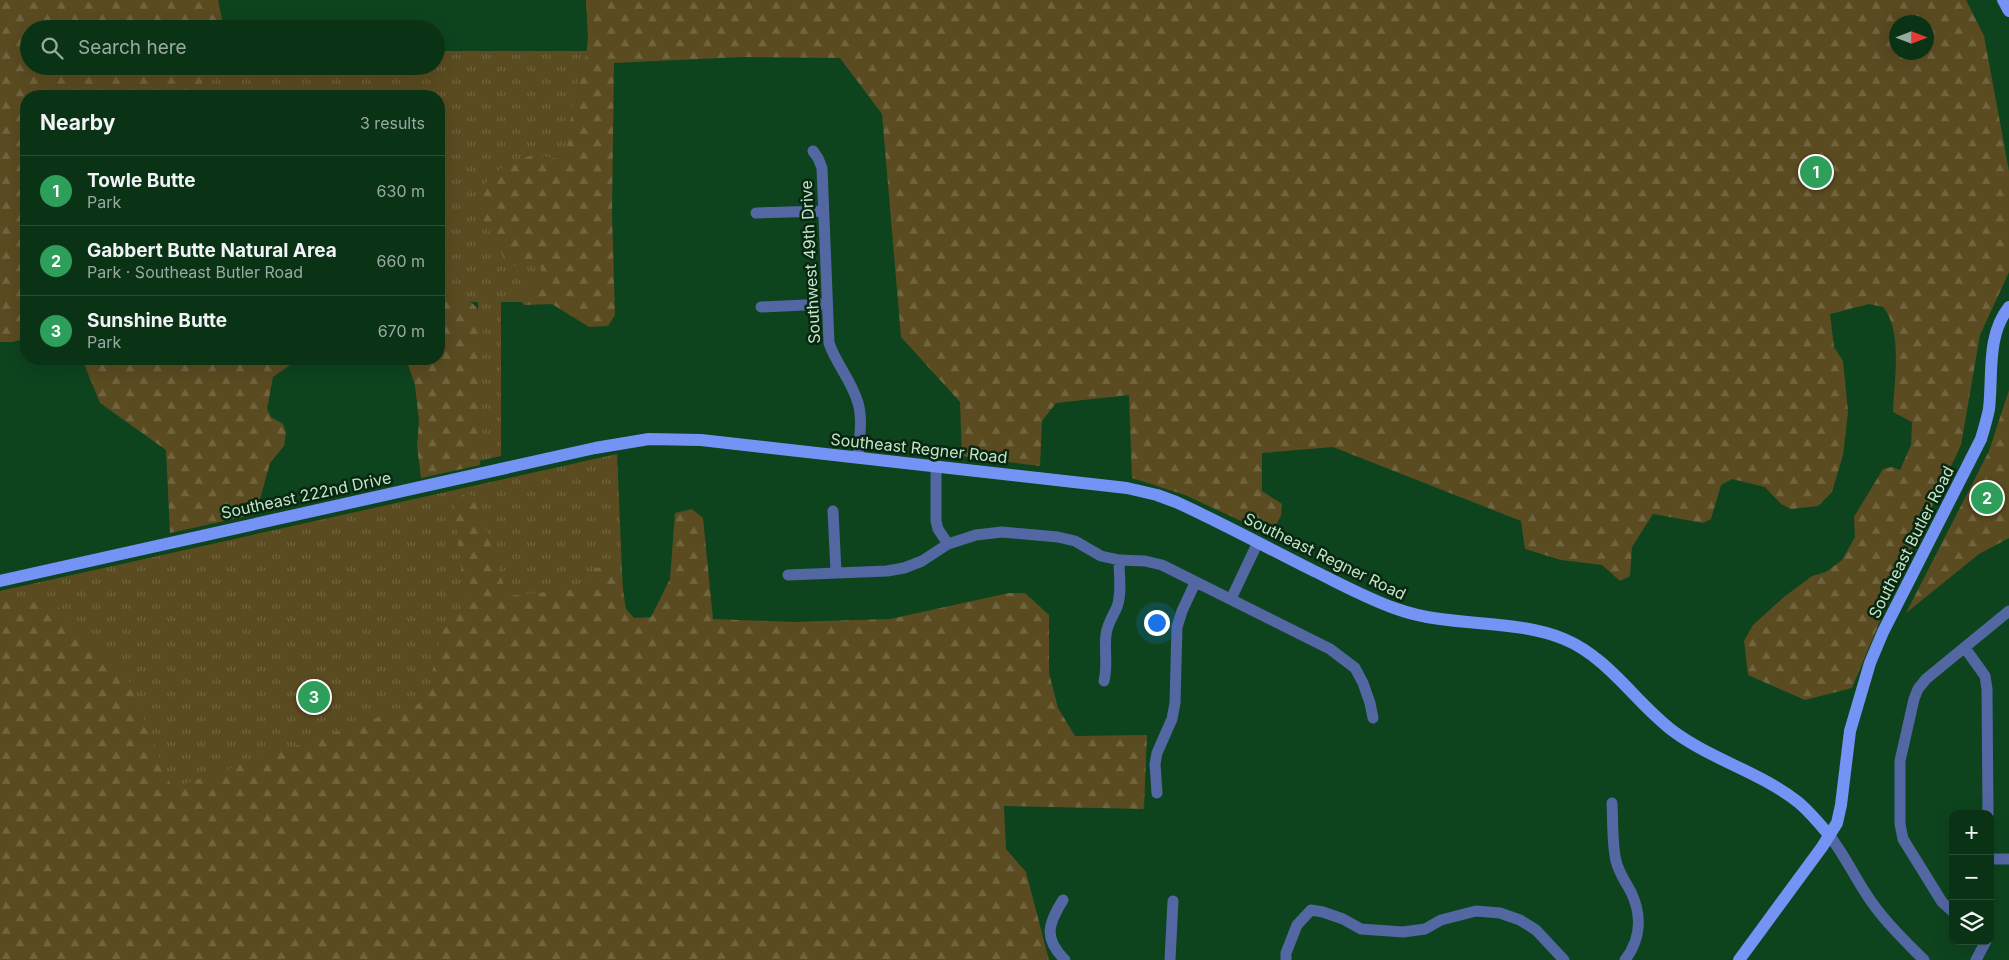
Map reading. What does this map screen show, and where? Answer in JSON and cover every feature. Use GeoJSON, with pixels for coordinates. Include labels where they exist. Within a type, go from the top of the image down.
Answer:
{"type":"FeatureCollection","features":[{"type":"Feature","properties":{"kind":"main road"},"geometry":{"type":"LineString","coordinates":[[2004,0],[2009,11]]}},
{"type":"Feature","properties":{"kind":"main road","name":"Southeast Butler Road"},"geometry":{"type":"LineString","coordinates":[[1829,835],[1837,823],[1843,794],[1850,731],[1870,663],[1883,632],[1981,439],[1989,408],[1992,346],[2005,312],[2009,307]]}},
{"type":"Feature","properties":{"kind":"main road","name":"Southeast Regner Road"},"geometry":{"type":"LineString","coordinates":[[620,442],[655,439],[701,440],[1143,491],[1176,502],[1398,610],[1424,616],[1534,630],[1573,643],[1604,666],[1673,731],[1788,795],[1806,809],[1829,835]]}},
{"type":"Feature","properties":{"kind":"main road","name":"Southeast 222nd Drive"},"geometry":{"type":"LineString","coordinates":[[0,581],[620,442]]}},
{"type":"Feature","properties":{"kind":"main road"},"geometry":{"type":"LineString","coordinates":[[1740,960],[1829,835]]}},
{"type":"Feature","properties":{"kind":"street","name":"Southwest 49th Drive"},"geometry":{"type":"LineString","coordinates":[[813,151],[822,168],[829,343],[834,357],[854,392],[858,404],[860,419],[858,457]]}},
{"type":"Feature","properties":{"kind":"street"},"geometry":{"type":"LineString","coordinates":[[756,213],[823,211]]}},
{"type":"Feature","properties":{"kind":"street"},"geometry":{"type":"LineString","coordinates":[[761,307],[826,304]]}},
{"type":"Feature","properties":{"kind":"street"},"geometry":{"type":"LineString","coordinates":[[936,466],[936,521],[938,529],[948,544]]}},
{"type":"Feature","properties":{"kind":"street"},"geometry":{"type":"LineString","coordinates":[[832,511],[836,572]]}},
{"type":"Feature","properties":{"kind":"street"},"geometry":{"type":"LineString","coordinates":[[788,575],[888,571],[904,568],[922,561],[948,544],[976,535],[1002,532],[1074,541],[1100,556],[1119,560],[1145,561],[1162,565],[1330,649],[1359,666],[1373,718]]}},
{"type":"Feature","properties":{"kind":"street"},"geometry":{"type":"LineString","coordinates":[[1231,599],[1258,542]]}},
{"type":"Feature","properties":{"kind":"street"},"geometry":{"type":"LineString","coordinates":[[1104,681],[1107,668],[1106,635],[1108,623],[1120,596],[1119,560]]}},
{"type":"Feature","properties":{"kind":"street"},"geometry":{"type":"LineString","coordinates":[[1157,793],[1155,764],[1157,753],[1172,719],[1175,703],[1177,627],[1195,583]]}},
{"type":"Feature","properties":{"kind":"street"},"geometry":{"type":"LineString","coordinates":[[1949,908],[1942,902],[1903,839],[1900,824],[1900,761],[1918,689],[1926,680],[2009,611]]}},
{"type":"Feature","properties":{"kind":"street"},"geometry":{"type":"LineString","coordinates":[[1965,648],[1985,676],[1988,689],[1988,810]]}},
{"type":"Feature","properties":{"kind":"street"},"geometry":{"type":"LineString","coordinates":[[1612,804],[1616,862],[1637,906],[1639,916],[1637,937],[1634,946],[1625,960]]}},
{"type":"Feature","properties":{"kind":"street","name":"Southeast Regner Road"},"geometry":{"type":"LineString","coordinates":[[1829,835],[1876,908],[1924,960]]}},
{"type":"Feature","properties":{"kind":"street"},"geometry":{"type":"LineString","coordinates":[[1994,859],[2009,859]]}},
{"type":"Feature","properties":{"kind":"street"},"geometry":{"type":"LineString","coordinates":[[1063,900],[1051,918],[1049,927],[1053,944],[1065,960]]}},
{"type":"Feature","properties":{"kind":"street"},"geometry":{"type":"LineString","coordinates":[[1170,960],[1173,901]]}},
{"type":"Feature","properties":{"kind":"street"},"geometry":{"type":"LineString","coordinates":[[1286,960],[1286,953],[1297,924],[1311,910],[1330,914],[1361,929],[1403,932],[1425,929],[1441,920],[1476,911],[1500,913],[1520,920],[1536,930],[1564,960]]}},
{"type":"Feature","properties":{"kind":"street"},"geometry":{"type":"LineString","coordinates":[[1976,960],[1984,945]]}},
{"type":"Feature","properties":{"kind":"green space"},"geometry":{"type":"Polygon","coordinates":[[[0,0],[218,0],[222,20],[20,20],[20,75],[210,75],[203,81],[199,90],[20,90],[20,340],[0,342],[0,0]]]}},
{"type":"Feature","properties":{"kind":"green space"},"geometry":{"type":"Polygon","coordinates":[[[586,0],[1966,0],[1984,36],[2009,171],[2009,272],[1980,335],[1961,445],[1895,585],[1852,688],[1805,700],[1748,675],[1744,641],[1753,625],[1784,597],[1812,576],[1826,572],[1842,560],[1855,537],[1854,517],[1883,469],[1892,467],[1900,470],[1911,445],[1912,422],[1893,412],[1896,372],[1895,343],[1889,317],[1883,307],[1869,304],[1830,314],[1834,347],[1843,361],[1848,412],[1843,455],[1832,492],[1818,506],[1791,509],[1781,504],[1765,487],[1732,479],[1721,485],[1711,519],[1703,523],[1653,514],[1632,547],[1630,576],[1620,581],[1602,565],[1561,560],[1525,549],[1521,521],[1333,447],[1262,453],[1262,491],[1282,504],[1281,516],[1273,530],[1265,532],[1185,495],[1132,478],[1129,395],[1056,403],[1042,421],[1040,466],[962,456],[960,402],[901,337],[882,114],[840,58],[742,57],[614,63],[612,213],[615,315],[608,326],[589,327],[552,304],[524,305],[521,301],[540,277],[540,265],[531,260],[508,266],[480,213],[479,202],[481,192],[486,183],[500,169],[520,159],[539,155],[568,160],[567,147],[574,96],[586,56],[588,37],[586,0]]]}},
{"type":"Feature","properties":{"kind":"green space"},"geometry":{"type":"Polygon","coordinates":[[[445,51],[600,51],[611,302],[501,302],[501,456],[478,461],[478,302],[445,301],[445,90],[97,90],[96,75],[445,75],[445,51]]]}},
{"type":"Feature","properties":{"kind":"green space"},"geometry":{"type":"Polygon","coordinates":[[[445,298],[467,300],[473,303],[483,324],[480,465],[421,478],[417,446],[419,421],[415,385],[408,365],[445,365],[445,298]]]}},
{"type":"Feature","properties":{"kind":"green space"},"geometry":{"type":"Polygon","coordinates":[[[84,365],[290,365],[273,377],[267,409],[271,417],[283,424],[286,433],[284,446],[270,463],[256,514],[170,533],[166,450],[100,403],[84,365]]]}},
{"type":"Feature","properties":{"kind":"green space"},"geometry":{"type":"Polygon","coordinates":[[[2009,390],[2009,538],[1979,554],[1906,613],[1989,451],[2009,390]]]}},
{"type":"Feature","properties":{"kind":"green space"},"geometry":{"type":"Polygon","coordinates":[[[617,454],[632,802],[0,960],[0,591],[617,454]]]}},
{"type":"Feature","properties":{"kind":"green space"},"geometry":{"type":"Polygon","coordinates":[[[466,493],[476,497],[507,596],[586,588],[595,568],[619,565],[626,609],[634,618],[651,617],[670,579],[675,513],[692,509],[703,518],[713,619],[793,622],[890,619],[1009,593],[1025,593],[1049,615],[1049,673],[1058,708],[1075,736],[1147,735],[1144,809],[1004,806],[1006,849],[1026,872],[1049,960],[0,960],[0,602],[48,597],[129,681],[172,788],[426,701],[442,628],[466,608],[453,501],[466,493]]]}},
{"type":"Feature","properties":{"kind":"place","name":"Towle Butte"},"geometry":{"type":"Point","coordinates":[1816,172]}},
{"type":"Feature","properties":{"kind":"place","name":"Gabbert Butte Natural Area"},"geometry":{"type":"Point","coordinates":[1987,498]}},
{"type":"Feature","properties":{"kind":"place","name":"Sunshine Butte"},"geometry":{"type":"Point","coordinates":[314,697]}}]}
